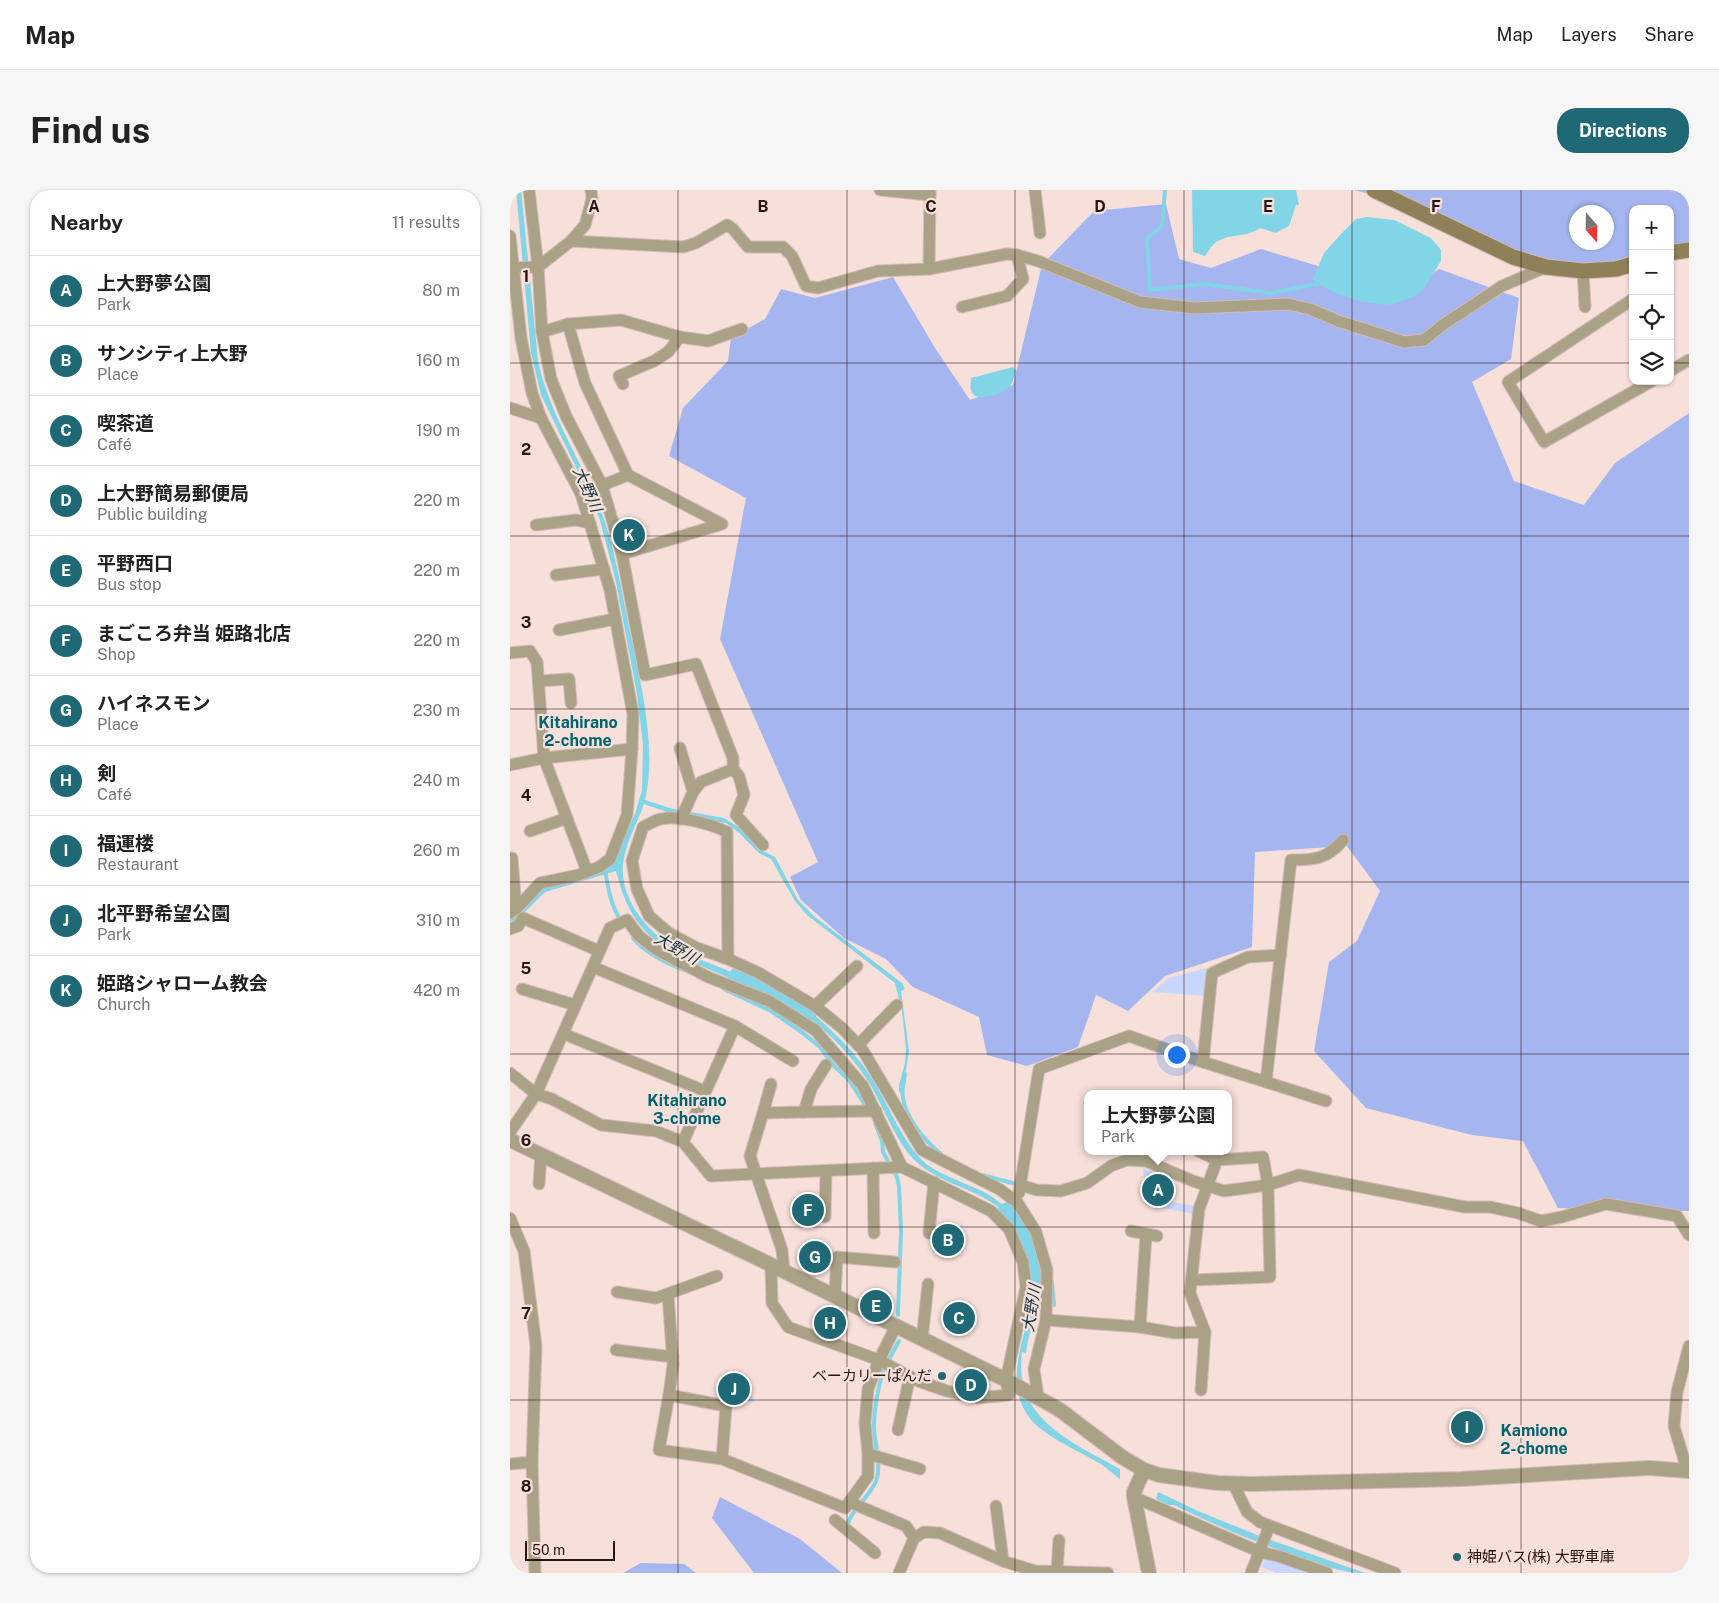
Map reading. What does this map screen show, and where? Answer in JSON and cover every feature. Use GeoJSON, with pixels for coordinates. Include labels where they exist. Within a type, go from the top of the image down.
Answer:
{"type":"FeatureCollection","features":[{"type":"Feature","properties":{"kind":"main road"},"geometry":{"type":"LineString","coordinates":[[1374,190],[1513,258],[1546,267],[1583,270],[1616,269],[1629,265]]}},
{"type":"Feature","properties":{"kind":"main road"},"geometry":{"type":"LineString","coordinates":[[1674,252],[1689,250]]}},
{"type":"Feature","properties":{"kind":"street"},"geometry":{"type":"LineString","coordinates":[[529,190],[538,267],[542,332],[551,378],[566,416],[602,485],[622,554],[645,674],[696,664],[733,758],[734,770],[739,776],[744,796],[736,815],[763,845]]}},
{"type":"Feature","properties":{"kind":"street"},"geometry":{"type":"LineString","coordinates":[[512,267],[538,267],[572,241],[585,225],[592,198],[591,190]]}},
{"type":"Feature","properties":{"kind":"street"},"geometry":{"type":"LineString","coordinates":[[880,190],[930,193],[929,269]]}},
{"type":"Feature","properties":{"kind":"street"},"geometry":{"type":"LineString","coordinates":[[1035,190],[1040,233]]}},
{"type":"Feature","properties":{"kind":"street"},"geometry":{"type":"LineString","coordinates":[[572,241],[682,247],[696,243],[727,225],[733,229],[748,247],[783,247],[792,256],[806,286],[818,288],[878,272],[929,269],[1007,254],[1017,255],[1038,261],[1140,302],[1194,308],[1288,304],[1310,309],[1338,321],[1404,342],[1424,340],[1444,324],[1502,286],[1546,267]]}},
{"type":"Feature","properties":{"kind":"street"},"geometry":{"type":"LineString","coordinates":[[510,236],[521,338],[532,393],[541,418],[581,494],[610,590],[633,714],[628,816],[610,859],[599,867],[587,872],[540,883],[513,911]]}},
{"type":"Feature","properties":{"kind":"street"},"geometry":{"type":"LineString","coordinates":[[962,307],[1007,296],[1023,279],[1017,255]]}},
{"type":"Feature","properties":{"kind":"street"},"geometry":{"type":"LineString","coordinates":[[1583,270],[1585,307]]}},
{"type":"Feature","properties":{"kind":"street"},"geometry":{"type":"LineString","coordinates":[[1629,302],[1508,382],[1544,442],[1645,385]]}},
{"type":"Feature","properties":{"kind":"street"},"geometry":{"type":"LineString","coordinates":[[542,332],[568,324],[621,320],[680,337],[708,340],[742,329]]}},
{"type":"Feature","properties":{"kind":"street"},"geometry":{"type":"LineString","coordinates":[[568,324],[585,383],[628,475],[722,524],[622,554]]}},
{"type":"Feature","properties":{"kind":"street"},"geometry":{"type":"LineString","coordinates":[[624,384],[619,376],[654,361],[668,352],[680,337]]}},
{"type":"Feature","properties":{"kind":"street"},"geometry":{"type":"LineString","coordinates":[[1674,370],[1687,365]]}},
{"type":"Feature","properties":{"kind":"street"},"geometry":{"type":"LineString","coordinates":[[510,408],[541,418]]}},
{"type":"Feature","properties":{"kind":"street"},"geometry":{"type":"LineString","coordinates":[[581,494],[628,475]]}},
{"type":"Feature","properties":{"kind":"street"},"geometry":{"type":"LineString","coordinates":[[536,525],[576,520],[590,523]]}},
{"type":"Feature","properties":{"kind":"street"},"geometry":{"type":"LineString","coordinates":[[556,575],[604,569]]}},
{"type":"Feature","properties":{"kind":"street"},"geometry":{"type":"LineString","coordinates":[[559,630],[616,619]]}},
{"type":"Feature","properties":{"kind":"street"},"geometry":{"type":"LineString","coordinates":[[510,654],[530,651],[537,662],[540,681],[544,758],[587,872]]}},
{"type":"Feature","properties":{"kind":"street"},"geometry":{"type":"LineString","coordinates":[[540,681],[569,680],[574,699]]}},
{"type":"Feature","properties":{"kind":"street"},"geometry":{"type":"LineString","coordinates":[[680,748],[693,792]]}},
{"type":"Feature","properties":{"kind":"street"},"geometry":{"type":"LineString","coordinates":[[510,765],[544,758],[632,749]]}},
{"type":"Feature","properties":{"kind":"street"},"geometry":{"type":"LineString","coordinates":[[683,814],[693,792],[701,782],[734,770]]}},
{"type":"Feature","properties":{"kind":"street"},"geometry":{"type":"LineString","coordinates":[[642,827],[661,819],[683,814],[712,824],[727,832],[728,959]]}},
{"type":"Feature","properties":{"kind":"street"},"geometry":{"type":"LineString","coordinates":[[628,816],[642,827]]}},
{"type":"Feature","properties":{"kind":"street"},"geometry":{"type":"LineString","coordinates":[[530,831],[567,818]]}},
{"type":"Feature","properties":{"kind":"street"},"geometry":{"type":"LineString","coordinates":[[642,827],[632,861],[637,889],[649,916],[668,934],[758,973],[815,1006],[842,1028],[858,1045],[922,1150],[999,1189],[1017,1202],[1036,1232],[1047,1270],[1046,1320],[1034,1369],[1038,1397]]}},
{"type":"Feature","properties":{"kind":"street"},"geometry":{"type":"LineString","coordinates":[[1266,1082],[1291,860],[1313,860],[1334,852],[1343,840]]}},
{"type":"Feature","properties":{"kind":"street"},"geometry":{"type":"LineString","coordinates":[[512,858],[513,911]]}},
{"type":"Feature","properties":{"kind":"street"},"geometry":{"type":"LineString","coordinates":[[510,929],[518,926],[524,918],[599,951]]}},
{"type":"Feature","properties":{"kind":"street"},"geometry":{"type":"LineString","coordinates":[[510,1132],[536,1094],[610,928],[627,920],[639,936],[657,950],[708,977],[769,1001],[815,1030],[863,1086],[902,1167]]}},
{"type":"Feature","properties":{"kind":"street"},"geometry":{"type":"LineString","coordinates":[[1203,1062],[1212,973],[1248,957],[1281,955]]}},
{"type":"Feature","properties":{"kind":"street"},"geometry":{"type":"LineString","coordinates":[[815,1006],[857,966]]}},
{"type":"Feature","properties":{"kind":"street"},"geometry":{"type":"LineString","coordinates":[[593,967],[735,1026],[793,1061]]}},
{"type":"Feature","properties":{"kind":"street"},"geometry":{"type":"LineString","coordinates":[[522,989],[575,1006]]}},
{"type":"Feature","properties":{"kind":"street"},"geometry":{"type":"LineString","coordinates":[[858,1045],[897,1005]]}},
{"type":"Feature","properties":{"kind":"street"},"geometry":{"type":"LineString","coordinates":[[683,1142],[735,1026]]}},
{"type":"Feature","properties":{"kind":"street"},"geometry":{"type":"LineString","coordinates":[[564,1034],[705,1091]]}},
{"type":"Feature","properties":{"kind":"street"},"geometry":{"type":"LineString","coordinates":[[1017,1202],[1039,1069],[1129,1036],[1203,1062],[1326,1101]]}},
{"type":"Feature","properties":{"kind":"street"},"geometry":{"type":"LineString","coordinates":[[804,1112],[811,1088],[826,1065]]}},
{"type":"Feature","properties":{"kind":"street"},"geometry":{"type":"LineString","coordinates":[[510,1073],[536,1094],[552,1099],[602,1125],[656,1131],[683,1142],[711,1176],[757,1174],[826,1170],[902,1167],[990,1211],[1009,1229],[1023,1262],[1026,1287],[1006,1380],[1009,1395],[978,1398],[947,1391],[910,1376],[879,1360],[788,1327],[772,1303],[782,1250],[757,1174],[750,1156],[771,1084]]}},
{"type":"Feature","properties":{"kind":"street"},"geometry":{"type":"LineString","coordinates":[[763,1113],[876,1112]]}},
{"type":"Feature","properties":{"kind":"street"},"geometry":{"type":"LineString","coordinates":[[510,1140],[778,1268],[1006,1380],[1060,1410],[1122,1458],[1144,1470],[1176,1478],[1233,1483],[1461,1479],[1649,1468],[1688,1470],[1674,1426],[1677,1392],[1689,1346]]}},
{"type":"Feature","properties":{"kind":"street"},"geometry":{"type":"LineString","coordinates":[[539,1184],[541,1155]]}},
{"type":"Feature","properties":{"kind":"street"},"geometry":{"type":"LineString","coordinates":[[1192,1280],[1270,1276],[1268,1185],[1263,1156],[1217,1160],[1206,1155]]}},
{"type":"Feature","properties":{"kind":"street"},"geometry":{"type":"LineString","coordinates":[[1020,1185],[1037,1190],[1061,1191],[1087,1183],[1127,1156],[1146,1161],[1192,1181],[1224,1191],[1268,1185],[1299,1175],[1466,1207],[1490,1207],[1518,1213],[1541,1221],[1606,1204],[1677,1216],[1689,1235]]}},
{"type":"Feature","properties":{"kind":"street"},"geometry":{"type":"LineString","coordinates":[[1201,1390],[1205,1332],[1190,1293],[1199,1208],[1217,1160]]}},
{"type":"Feature","properties":{"kind":"street"},"geometry":{"type":"LineString","coordinates":[[873,1168],[874,1234]]}},
{"type":"Feature","properties":{"kind":"street"},"geometry":{"type":"LineString","coordinates":[[825,1217],[826,1170]]}},
{"type":"Feature","properties":{"kind":"street"},"geometry":{"type":"LineString","coordinates":[[929,1233],[934,1182]]}},
{"type":"Feature","properties":{"kind":"street"},"geometry":{"type":"LineString","coordinates":[[510,1218],[524,1251],[536,1346],[532,1462],[535,1573]]}},
{"type":"Feature","properties":{"kind":"street"},"geometry":{"type":"LineString","coordinates":[[1131,1231],[1151,1236],[1140,1327]]}},
{"type":"Feature","properties":{"kind":"street"},"geometry":{"type":"LineString","coordinates":[[835,1296],[837,1257],[895,1262]]}},
{"type":"Feature","properties":{"kind":"street"},"geometry":{"type":"LineString","coordinates":[[617,1292],[656,1298],[717,1276]]}},
{"type":"Feature","properties":{"kind":"street"},"geometry":{"type":"LineString","coordinates":[[922,1340],[928,1284]]}},
{"type":"Feature","properties":{"kind":"street"},"geometry":{"type":"LineString","coordinates":[[668,1294],[673,1365],[659,1450],[722,1459],[906,1526],[914,1538]]}},
{"type":"Feature","properties":{"kind":"street"},"geometry":{"type":"LineString","coordinates":[[1046,1320],[1140,1327],[1175,1333],[1205,1332]]}},
{"type":"Feature","properties":{"kind":"street"},"geometry":{"type":"LineString","coordinates":[[875,1553],[832,1524],[868,1476],[865,1423],[868,1389],[879,1360],[896,1326]]}},
{"type":"Feature","properties":{"kind":"street"},"geometry":{"type":"LineString","coordinates":[[616,1350],[673,1357]]}},
{"type":"Feature","properties":{"kind":"street"},"geometry":{"type":"LineString","coordinates":[[898,1430],[910,1376]]}},
{"type":"Feature","properties":{"kind":"street"},"geometry":{"type":"LineString","coordinates":[[669,1395],[726,1406],[722,1459]]}},
{"type":"Feature","properties":{"kind":"street"},"geometry":{"type":"LineString","coordinates":[[868,1454],[920,1469]]}},
{"type":"Feature","properties":{"kind":"street"},"geometry":{"type":"LineString","coordinates":[[510,1464],[532,1462]]}},
{"type":"Feature","properties":{"kind":"street"},"geometry":{"type":"LineString","coordinates":[[1144,1470],[1134,1492],[1134,1497],[1149,1573]]}},
{"type":"Feature","properties":{"kind":"street"},"geometry":{"type":"LineString","coordinates":[[1233,1483],[1247,1512],[1260,1522],[1395,1573]]}},
{"type":"Feature","properties":{"kind":"street"},"geometry":{"type":"LineString","coordinates":[[1134,1497],[1260,1552],[1278,1556],[1327,1573]]}},
{"type":"Feature","properties":{"kind":"street"},"geometry":{"type":"LineString","coordinates":[[996,1506],[1003,1561]]}},
{"type":"Feature","properties":{"kind":"street"},"geometry":{"type":"LineString","coordinates":[[1251,1573],[1269,1527]]}},
{"type":"Feature","properties":{"kind":"street"},"geometry":{"type":"LineString","coordinates":[[901,1572],[914,1538],[924,1532],[940,1533],[1003,1561],[1035,1571],[1108,1573]]}},
{"type":"Feature","properties":{"kind":"street"},"geometry":{"type":"LineString","coordinates":[[1057,1571],[1059,1540]]}},
{"type":"Feature","properties":{"kind":"shaded area"},"geometry":{"type":"Polygon","coordinates":[[[1354,190],[1689,190],[1689,246],[1674,252],[1674,205],[1629,205],[1629,268],[1611,275],[1496,252],[1401,202],[1354,190]]]}},
{"type":"Feature","properties":{"kind":"shaded area"},"geometry":{"type":"Polygon","coordinates":[[[1166,204],[1179,259],[1211,268],[1261,249],[1318,266],[1357,294],[1396,298],[1439,269],[1519,298],[1511,359],[1472,382],[1514,481],[1584,505],[1615,463],[1689,413],[1689,1211],[1558,1208],[1523,1141],[1472,1135],[1366,1108],[1314,1051],[1329,962],[1357,941],[1380,891],[1347,846],[1255,852],[1252,947],[1165,976],[1128,1011],[1096,995],[1078,1047],[1027,1066],[987,1055],[979,1017],[913,987],[886,959],[844,938],[801,900],[790,877],[818,862],[720,639],[746,498],[669,456],[683,408],[728,361],[731,338],[765,319],[781,289],[815,298],[893,277],[935,348],[970,400],[1013,385],[1042,265],[1094,211],[1166,204]]]}},
{"type":"Feature","properties":{"kind":"shaded area"},"geometry":{"type":"Polygon","coordinates":[[[1207,968],[1204,996],[1153,992],[1168,978],[1207,968]]]}},
{"type":"Feature","properties":{"kind":"shaded area"},"geometry":{"type":"Polygon","coordinates":[[[1143,1168],[1172,1179],[1169,1202],[1195,1206],[1194,1214],[1148,1205],[1143,1168]]]}},
{"type":"Feature","properties":{"kind":"shaded area"},"geometry":{"type":"Polygon","coordinates":[[[723,1377],[742,1379],[755,1402],[719,1400],[723,1377]]]}},
{"type":"Feature","properties":{"kind":"shaded area"},"geometry":{"type":"Polygon","coordinates":[[[720,1497],[800,1539],[842,1573],[754,1573],[712,1518],[720,1497]]]}},
{"type":"Feature","properties":{"kind":"shaded area"},"geometry":{"type":"Polygon","coordinates":[[[1266,1557],[1314,1573],[1276,1573],[1262,1567],[1266,1557]]]}},
{"type":"Feature","properties":{"kind":"shaded area"},"geometry":{"type":"Polygon","coordinates":[[[641,1563],[684,1564],[696,1573],[623,1573],[641,1563]]]}},
{"type":"Feature","properties":{"kind":"water"},"geometry":{"type":"Polygon","coordinates":[[[516,190],[521,190],[538,361],[556,415],[603,515],[619,576],[646,711],[649,757],[645,800],[673,809],[724,818],[743,830],[761,850],[775,857],[798,900],[815,917],[902,983],[905,989],[901,991],[909,1051],[902,1095],[899,1091],[899,1085],[905,1063],[906,1049],[902,1011],[895,983],[807,915],[795,901],[771,859],[759,853],[726,823],[679,816],[644,804],[624,857],[623,878],[631,902],[637,913],[654,933],[674,948],[782,994],[808,1010],[833,1032],[858,1059],[876,1085],[907,1141],[923,1161],[944,1174],[984,1192],[1011,1213],[1029,1239],[1035,1254],[1038,1270],[1037,1304],[1026,1353],[1022,1352],[1022,1375],[1027,1395],[1036,1411],[1049,1425],[1065,1437],[1120,1469],[1120,1479],[1102,1465],[1061,1442],[1035,1424],[1029,1417],[1020,1398],[1017,1378],[1019,1357],[1033,1294],[1034,1273],[1029,1253],[1014,1225],[991,1202],[928,1171],[912,1157],[904,1148],[868,1081],[844,1050],[826,1032],[805,1015],[779,999],[673,953],[661,945],[635,919],[624,897],[616,871],[545,892],[519,918],[510,922],[510,917],[542,886],[608,867],[617,858],[621,844],[635,814],[642,790],[643,745],[637,694],[616,582],[600,520],[541,395],[531,353],[516,190]]]}},
{"type":"Feature","properties":{"kind":"water"},"geometry":{"type":"Polygon","coordinates":[[[1192,190],[1296,190],[1299,205],[1296,205],[1289,226],[1276,233],[1260,228],[1249,233],[1220,240],[1214,244],[1205,256],[1193,252],[1192,190]]]}},
{"type":"Feature","properties":{"kind":"water"},"geometry":{"type":"Polygon","coordinates":[[[1367,217],[1394,220],[1431,238],[1441,250],[1441,261],[1423,290],[1413,297],[1391,305],[1363,302],[1335,293],[1318,284],[1313,279],[1324,253],[1356,219],[1367,217]]]}},
{"type":"Feature","properties":{"kind":"water"},"geometry":{"type":"Polygon","coordinates":[[[1013,367],[1016,371],[1013,381],[1007,389],[986,397],[973,394],[971,378],[1013,367]]]}},
{"type":"Feature","properties":{"kind":"water"},"geometry":{"type":"Polygon","coordinates":[[[1158,1492],[1198,1511],[1262,1537],[1365,1573],[1334,1569],[1255,1541],[1174,1505],[1169,1505],[1156,1499],[1158,1492]]]}},
{"type":"Feature","properties":{"kind":"waterway"},"geometry":{"type":"LineString","coordinates":[[1165,190],[1162,226],[1147,238],[1150,290],[1204,284],[1270,293],[1322,283]]}},
{"type":"Feature","properties":{"kind":"waterway"},"geometry":{"type":"LineString","coordinates":[[605,870],[613,904],[622,922]]}},
{"type":"Feature","properties":{"kind":"waterway"},"geometry":{"type":"LineString","coordinates":[[633,938],[650,953],[684,970]]}},
{"type":"Feature","properties":{"kind":"waterway","name":"大野川"},"geometry":{"type":"LineString","coordinates":[[739,977],[778,991],[807,1011]]}},
{"type":"Feature","properties":{"kind":"waterway"},"geometry":{"type":"LineString","coordinates":[[724,989],[771,1011],[820,1047],[834,1066],[849,1080],[867,1108]]}},
{"type":"Feature","properties":{"kind":"waterway"},"geometry":{"type":"LineString","coordinates":[[905,1074],[902,1095],[908,1114],[923,1136],[941,1154]]}},
{"type":"Feature","properties":{"kind":"waterway"},"geometry":{"type":"LineString","coordinates":[[875,1123],[882,1141],[883,1152],[897,1177],[899,1186],[901,1231],[898,1315]]}},
{"type":"Feature","properties":{"kind":"waterway"},"geometry":{"type":"LineString","coordinates":[[982,1175],[1016,1184]]}},
{"type":"Feature","properties":{"kind":"waterway","name":"大野川"},"geometry":{"type":"LineString","coordinates":[[1007,1213],[1013,1218],[1037,1269],[1036,1282]]}},
{"type":"Feature","properties":{"kind":"waterway"},"geometry":{"type":"LineString","coordinates":[[1052,1282],[1054,1305]]}},
{"type":"Feature","properties":{"kind":"waterway"},"geometry":{"type":"LineString","coordinates":[[888,1361],[899,1341]]}},
{"type":"Feature","properties":{"kind":"waterway"},"geometry":{"type":"LineString","coordinates":[[848,1523],[870,1492],[878,1475],[874,1419],[884,1368]]}},
{"type":"Feature","properties":{"kind":"place","name":"姫路シャローム教会"},"geometry":{"type":"Point","coordinates":[629,535]}},
{"type":"Feature","properties":{"kind":"place","name":"上大野夢公園"},"geometry":{"type":"Point","coordinates":[1158,1190]}},
{"type":"Feature","properties":{"kind":"place","name":"まごころ弁当 姫路北店"},"geometry":{"type":"Point","coordinates":[808,1210]}},
{"type":"Feature","properties":{"kind":"place","name":"サンシティ上大野"},"geometry":{"type":"Point","coordinates":[948,1240]}},
{"type":"Feature","properties":{"kind":"place","name":"ハイネスモン"},"geometry":{"type":"Point","coordinates":[815,1257]}},
{"type":"Feature","properties":{"kind":"place","name":"平野西口"},"geometry":{"type":"Point","coordinates":[876,1306]}},
{"type":"Feature","properties":{"kind":"place","name":"喫茶道"},"geometry":{"type":"Point","coordinates":[959,1318]}},
{"type":"Feature","properties":{"kind":"place","name":"剣"},"geometry":{"type":"Point","coordinates":[830,1323]}},
{"type":"Feature","properties":{"kind":"place","name":"ベーカリーぱんだ"},"geometry":{"type":"Point","coordinates":[942,1376]}},
{"type":"Feature","properties":{"kind":"place","name":"上大野簡易郵便局"},"geometry":{"type":"Point","coordinates":[971,1385]}},
{"type":"Feature","properties":{"kind":"place","name":"北平野希望公園"},"geometry":{"type":"Point","coordinates":[734,1389]}},
{"type":"Feature","properties":{"kind":"place","name":"福運楼"},"geometry":{"type":"Point","coordinates":[1467,1427]}},
{"type":"Feature","properties":{"kind":"place","name":"神姫バス(株) 大野車庫"},"geometry":{"type":"Point","coordinates":[1457,1557]}},
{"type":"Feature","properties":{"kind":"district","name":"Kitahirano 2-chome"},"geometry":{"type":"Point","coordinates":[578,731]}},
{"type":"Feature","properties":{"kind":"district","name":"Kitahirano 3-chome"},"geometry":{"type":"Point","coordinates":[687,1109]}},
{"type":"Feature","properties":{"kind":"district","name":"Kamiono 2-chome"},"geometry":{"type":"Point","coordinates":[1534,1439]}}]}
